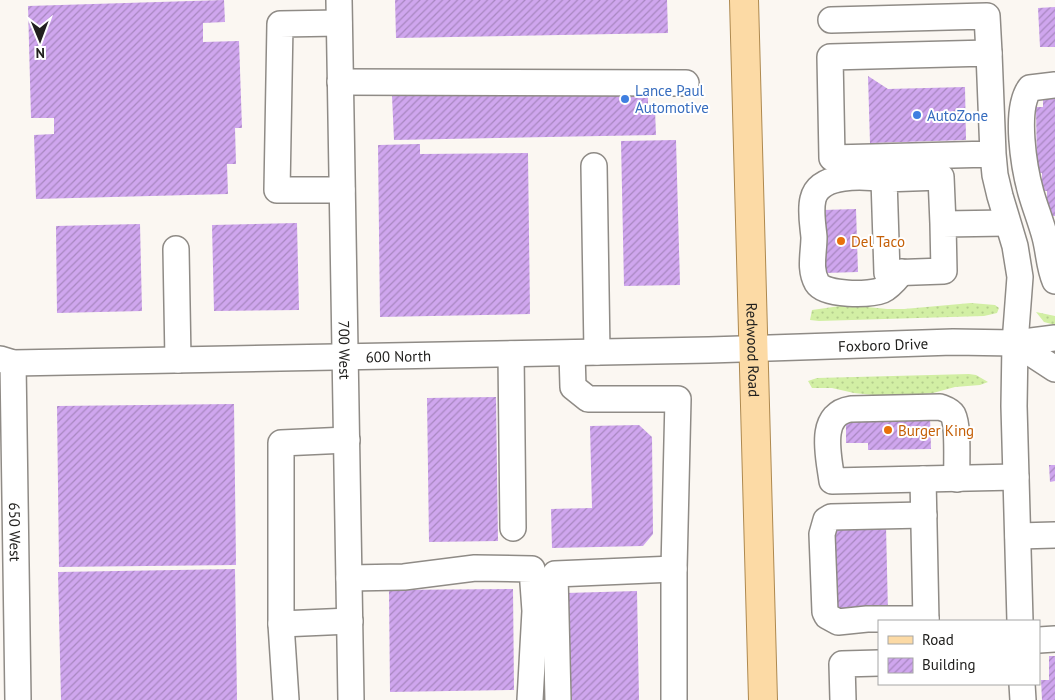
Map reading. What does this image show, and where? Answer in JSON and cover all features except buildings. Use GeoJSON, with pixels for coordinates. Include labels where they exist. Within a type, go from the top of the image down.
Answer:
{"type":"FeatureCollection","features":[{"type":"Feature","properties":{"kind":"main road","name":"Redwood Road"},"geometry":{"type":"LineString","coordinates":[[744,0],[763,700]]}},
{"type":"Feature","properties":{"kind":"street"},"geometry":{"type":"LineString","coordinates":[[824,185],[832,158],[830,10],[911,9],[987,16],[993,154],[1000,196],[1015,246],[1020,277],[1015,343],[1020,620]]}},
{"type":"Feature","properties":{"kind":"street"},"geometry":{"type":"LineString","coordinates":[[339,11],[280,24],[277,190],[342,190]]}},
{"type":"Feature","properties":{"kind":"street","name":"700 West"},"geometry":{"type":"LineString","coordinates":[[339,11],[351,700]]}},
{"type":"Feature","properties":{"kind":"street"},"geometry":{"type":"LineString","coordinates":[[830,56],[989,53]]}},
{"type":"Feature","properties":{"kind":"street"},"geometry":{"type":"LineString","coordinates":[[340,82],[686,82]]}},
{"type":"Feature","properties":{"kind":"street"},"geometry":{"type":"LineString","coordinates":[[1048,85],[1030,88],[1026,92],[1022,106],[1023,156],[1031,193],[1046,239],[1049,262],[1055,281]]}},
{"type":"Feature","properties":{"kind":"street"},"geometry":{"type":"LineString","coordinates":[[902,272],[884,290],[878,291],[835,293],[827,291],[818,284],[812,264],[814,242],[812,206],[815,194],[824,185],[836,179],[884,179],[993,154]]}},
{"type":"Feature","properties":{"kind":"street"},"geometry":{"type":"LineString","coordinates":[[832,158],[941,166]]}},
{"type":"Feature","properties":{"kind":"street"},"geometry":{"type":"LineString","coordinates":[[594,166],[597,352]]}},
{"type":"Feature","properties":{"kind":"street"},"geometry":{"type":"LineString","coordinates":[[884,179],[887,272],[944,271],[941,166]]}},
{"type":"Feature","properties":{"kind":"street"},"geometry":{"type":"LineString","coordinates":[[943,224],[1007,223]]}},
{"type":"Feature","properties":{"kind":"street"},"geometry":{"type":"LineString","coordinates":[[176,249],[178,360]]}},
{"type":"Feature","properties":{"kind":"street","name":"Foxboro Drive"},"geometry":{"type":"LineString","coordinates":[[752,349],[962,342],[1015,343],[1055,338]]}},
{"type":"Feature","properties":{"kind":"street"},"geometry":{"type":"LineString","coordinates":[[1015,343],[1055,369]]}},
{"type":"Feature","properties":{"kind":"street","name":"600 North"},"geometry":{"type":"LineString","coordinates":[[7,362],[752,349]]}},
{"type":"Feature","properties":{"kind":"street"},"geometry":{"type":"LineString","coordinates":[[572,353],[572,387],[588,399],[678,400],[674,569],[674,700]]}},
{"type":"Feature","properties":{"kind":"street"},"geometry":{"type":"LineString","coordinates":[[510,354],[513,528]]}},
{"type":"Feature","properties":{"kind":"street","name":"650 West"},"geometry":{"type":"LineString","coordinates":[[7,362],[8,566],[18,700]]}},
{"type":"Feature","properties":{"kind":"street"},"geometry":{"type":"LineString","coordinates":[[964,478],[970,414],[960,407],[851,409],[838,413],[830,423],[828,430],[832,481],[1016,477]]}},
{"type":"Feature","properties":{"kind":"street"},"geometry":{"type":"LineString","coordinates":[[286,700],[281,624],[281,443],[347,440]]}},
{"type":"Feature","properties":{"kind":"street"},"geometry":{"type":"LineString","coordinates":[[923,480],[924,515],[926,620],[867,619],[838,622],[827,616],[825,612],[822,534],[826,520],[831,517],[924,515]]}},
{"type":"Feature","properties":{"kind":"street"},"geometry":{"type":"LineString","coordinates":[[1018,536],[1055,535]]}},
{"type":"Feature","properties":{"kind":"street"},"geometry":{"type":"LineString","coordinates":[[350,578],[404,577],[475,568],[532,569],[535,611],[530,700]]}},
{"type":"Feature","properties":{"kind":"street"},"geometry":{"type":"LineString","coordinates":[[558,700],[555,574],[674,569]]}},
{"type":"Feature","properties":{"kind":"street"},"geometry":{"type":"LineString","coordinates":[[281,624],[350,621]]}},
{"type":"Feature","properties":{"kind":"street"},"geometry":{"type":"LineString","coordinates":[[1040,640],[1055,639]]}},
{"type":"Feature","properties":{"kind":"street"},"geometry":{"type":"LineString","coordinates":[[843,700],[842,664],[878,663]]}},
{"type":"Feature","properties":{"kind":"street"},"geometry":{"type":"LineString","coordinates":[[1022,685],[1023,700]]}},
{"type":"Feature","properties":{"kind":"green space"},"geometry":{"type":"Polygon","coordinates":[[[971,303],[995,305],[999,308],[997,313],[984,316],[810,320],[812,310],[847,305],[904,309],[971,303]]]}},
{"type":"Feature","properties":{"kind":"green space"},"geometry":{"type":"Polygon","coordinates":[[[1036,312],[1055,316],[1055,325],[1044,322],[1036,312]]]}},
{"type":"Feature","properties":{"kind":"green space"},"geometry":{"type":"Polygon","coordinates":[[[976,375],[988,382],[980,385],[955,387],[933,393],[873,395],[832,388],[812,388],[808,381],[817,378],[976,375]]]}},
{"type":"Feature","properties":{"kind":"place","name":"Lance Paul Automotive"},"geometry":{"type":"Point","coordinates":[625,99]}},
{"type":"Feature","properties":{"kind":"place","name":"AutoZone"},"geometry":{"type":"Point","coordinates":[917,115]}},
{"type":"Feature","properties":{"kind":"place","name":"Del Taco"},"geometry":{"type":"Point","coordinates":[841,241]}},
{"type":"Feature","properties":{"kind":"place","name":"Burger King"},"geometry":{"type":"Point","coordinates":[888,430]}}]}
